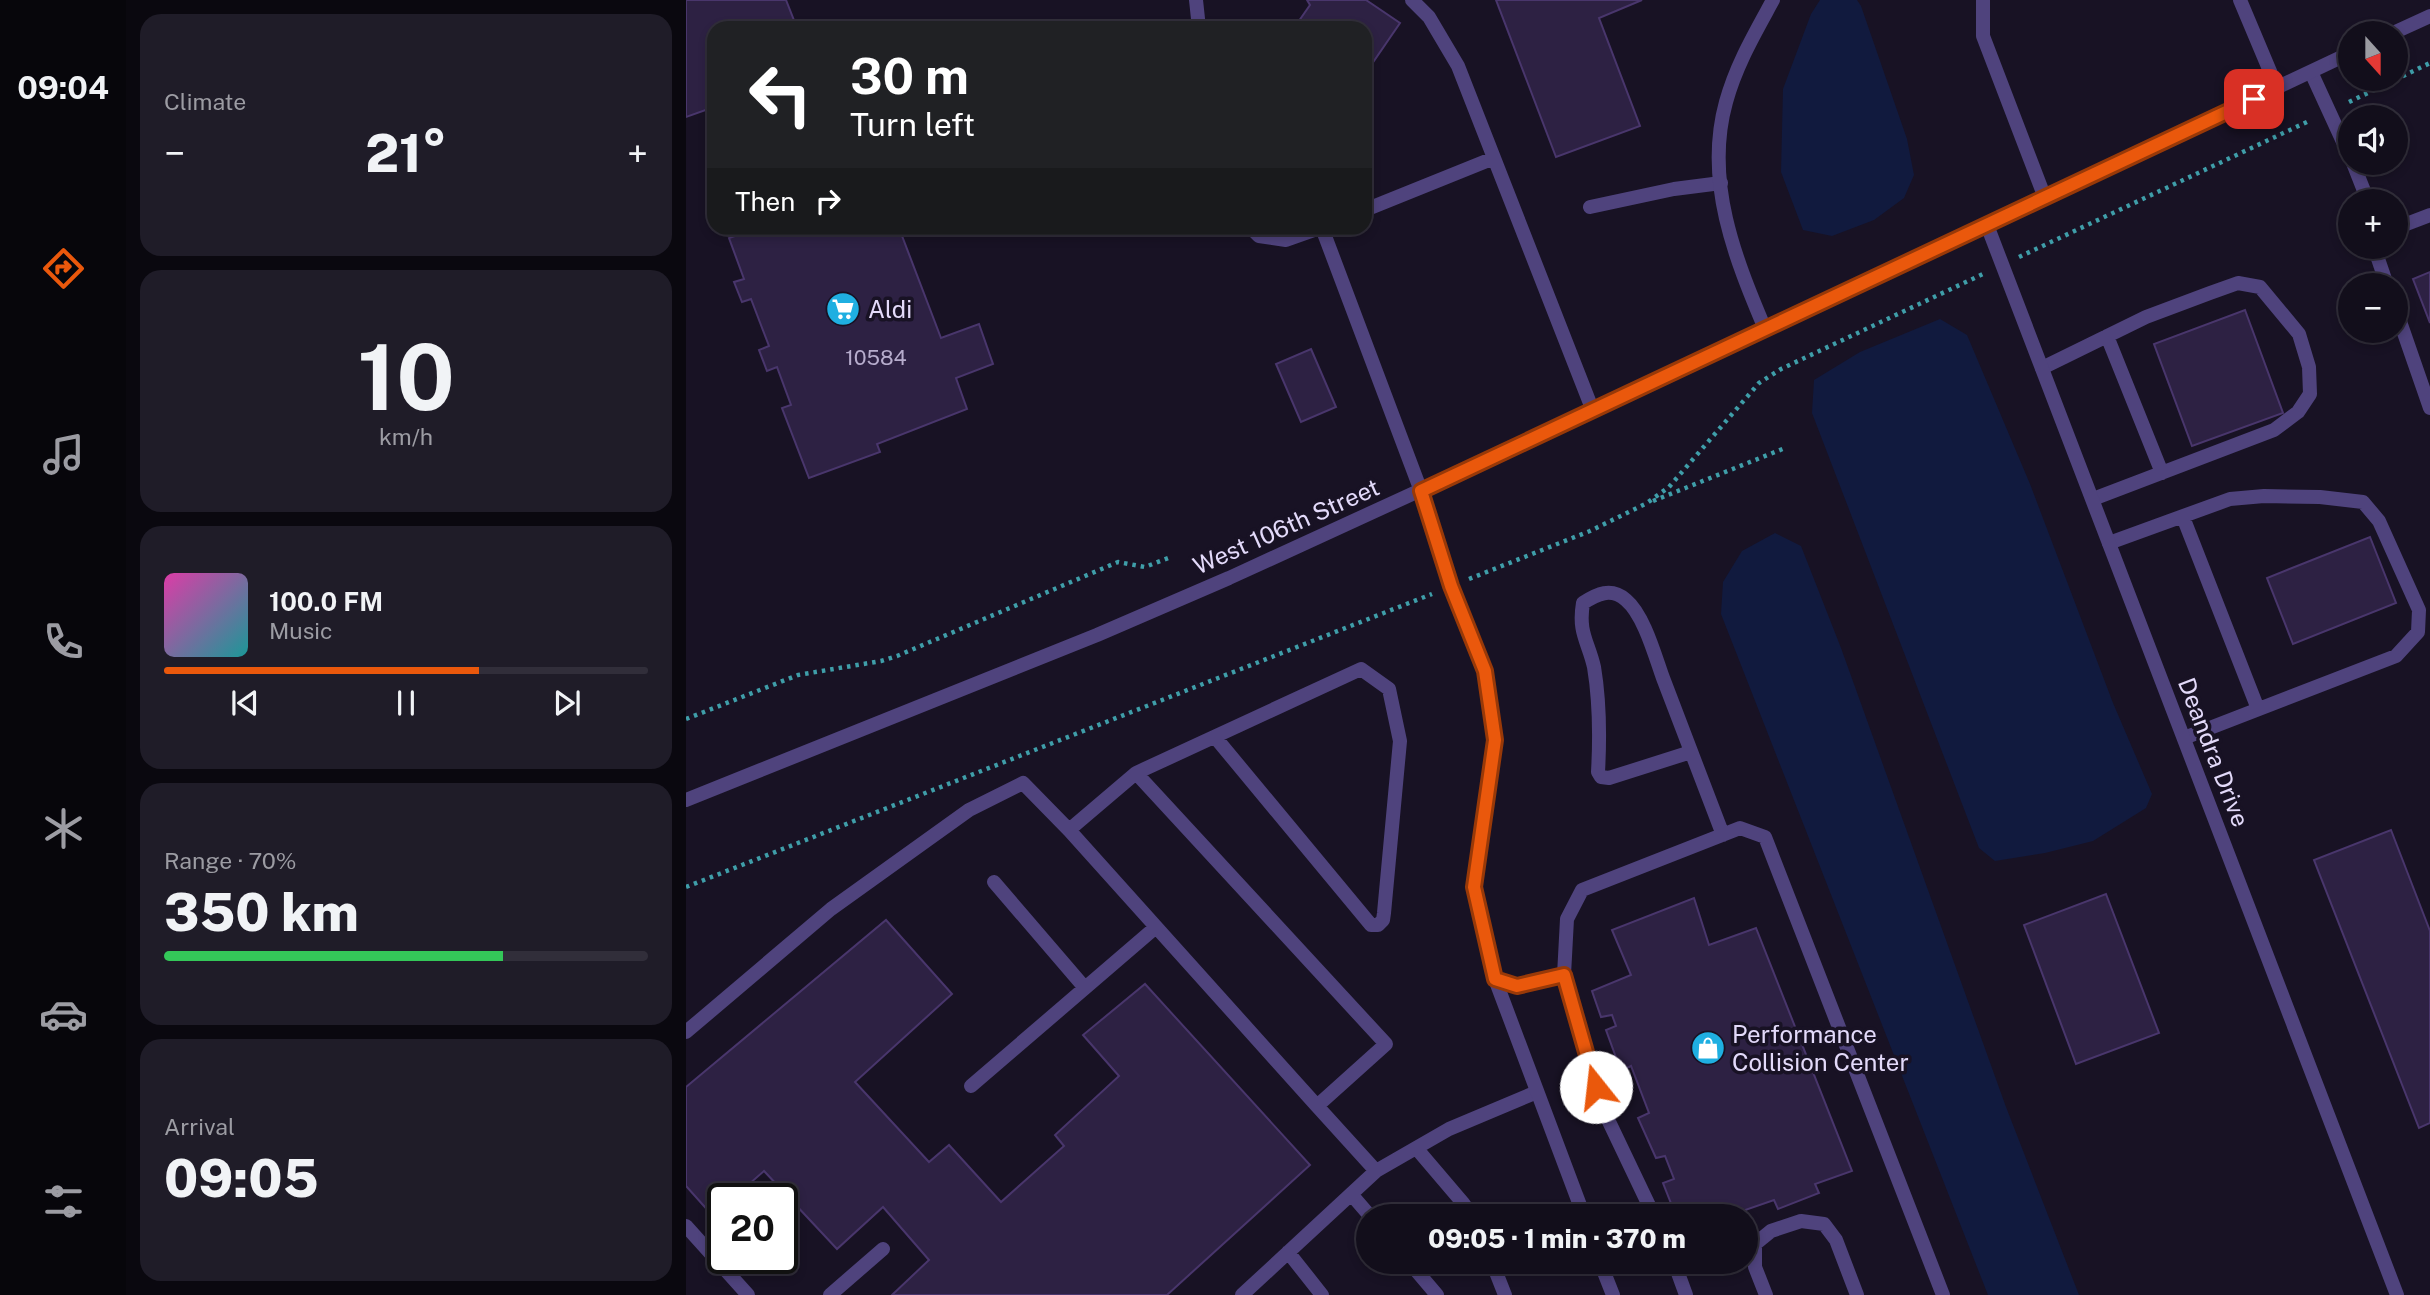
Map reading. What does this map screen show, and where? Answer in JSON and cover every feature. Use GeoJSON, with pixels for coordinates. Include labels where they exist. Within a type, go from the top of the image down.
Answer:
{"type":"FeatureCollection","features":[{"type":"Feature","properties":{"kind":"street"},"geometry":{"type":"LineString","coordinates":[[1196,0],[1198,21]]}},
{"type":"Feature","properties":{"kind":"street"},"geometry":{"type":"LineString","coordinates":[[1412,0],[1429,16],[1458,65],[1593,411]]}},
{"type":"Feature","properties":{"kind":"street"},"geometry":{"type":"LineString","coordinates":[[1765,329],[1733,250],[1726,224],[1720,146],[1726,102],[1743,54],[1773,0]]}},
{"type":"Feature","properties":{"kind":"street"},"geometry":{"type":"LineString","coordinates":[[1983,0],[1983,36],[2045,198]]}},
{"type":"Feature","properties":{"kind":"street"},"geometry":{"type":"LineString","coordinates":[[2240,0],[2277,88]]}},
{"type":"Feature","properties":{"kind":"street"},"geometry":{"type":"LineString","coordinates":[[2408,26],[2430,16]]}},
{"type":"Feature","properties":{"kind":"street","name":"West 106th Street"},"geometry":{"type":"LineString","coordinates":[[686,800],[1097,635],[1421,491],[2338,59]]}},
{"type":"Feature","properties":{"kind":"street"},"geometry":{"type":"LineString","coordinates":[[2311,72],[2338,131]]}},
{"type":"Feature","properties":{"kind":"street"},"geometry":{"type":"LineString","coordinates":[[1372,207],[1494,158]]}},
{"type":"Feature","properties":{"kind":"street"},"geometry":{"type":"LineString","coordinates":[[1590,207],[1674,189],[1721,183]]}},
{"type":"Feature","properties":{"kind":"street"},"geometry":{"type":"LineString","coordinates":[[2408,223],[2430,215]]}},
{"type":"Feature","properties":{"kind":"street","name":"Deandra Drive"},"geometry":{"type":"LineString","coordinates":[[1987,225],[2397,1295]]}},
{"type":"Feature","properties":{"kind":"street"},"geometry":{"type":"LineString","coordinates":[[1258,235],[1286,240],[1301,235]]}},
{"type":"Feature","properties":{"kind":"street"},"geometry":{"type":"LineString","coordinates":[[1324,235],[1421,491],[1451,586],[1485,671],[1495,740],[1474,887],[1495,979],[1579,1204]]}},
{"type":"Feature","properties":{"kind":"street"},"geometry":{"type":"LineString","coordinates":[[2042,368],[2146,317],[2238,283],[2260,287],[2299,334],[2309,367],[2310,394],[2298,412],[2274,430],[2093,499]]}},
{"type":"Feature","properties":{"kind":"street"},"geometry":{"type":"LineString","coordinates":[[2107,336],[2162,473]]}},
{"type":"Feature","properties":{"kind":"street"},"geometry":{"type":"LineString","coordinates":[[2407,343],[2430,408]]}},
{"type":"Feature","properties":{"kind":"street"},"geometry":{"type":"LineString","coordinates":[[2109,543],[2230,499],[2264,496],[2320,497],[2363,502],[2379,521],[2419,610],[2418,632],[2396,656],[2184,738]]}},
{"type":"Feature","properties":{"kind":"street"},"geometry":{"type":"LineString","coordinates":[[2183,517],[2258,709]]}},
{"type":"Feature","properties":{"kind":"street"},"geometry":{"type":"LineString","coordinates":[[1691,752],[1622,775],[1601,777],[1598,772],[1601,725],[1593,665],[1580,620],[1583,603],[1595,595],[1611,592],[1626,599],[1636,612],[1691,752],[1723,835]]}},
{"type":"Feature","properties":{"kind":"street"},"geometry":{"type":"LineString","coordinates":[[1069,830],[1136,773],[1361,669],[1389,689],[1400,741],[1384,913],[1383,920],[1378,925],[1371,925],[1214,737]]}},
{"type":"Feature","properties":{"kind":"street"},"geometry":{"type":"LineString","coordinates":[[1136,773],[1386,1044],[1317,1106]]}},
{"type":"Feature","properties":{"kind":"street"},"geometry":{"type":"LineString","coordinates":[[688,1026],[831,909],[969,810],[1023,783],[1069,830],[1376,1171]]}},
{"type":"Feature","properties":{"kind":"street"},"geometry":{"type":"LineString","coordinates":[[1648,1204],[1603,1109],[1564,975],[1567,919],[1582,890],[1740,828],[1765,837],[1942,1295]]}},
{"type":"Feature","properties":{"kind":"street"},"geometry":{"type":"LineString","coordinates":[[994,882],[1085,988]]}},
{"type":"Feature","properties":{"kind":"street"},"geometry":{"type":"LineString","coordinates":[[971,1086],[1156,927]]}},
{"type":"Feature","properties":{"kind":"street"},"geometry":{"type":"LineString","coordinates":[[1495,979],[1517,986],[1564,975]]}},
{"type":"Feature","properties":{"kind":"street"},"geometry":{"type":"LineString","coordinates":[[1242,1295],[1376,1171],[1476,1116],[1537,1092]]}},
{"type":"Feature","properties":{"kind":"street"},"geometry":{"type":"LineString","coordinates":[[1417,1149],[1464,1204]]}},
{"type":"Feature","properties":{"kind":"street"},"geometry":{"type":"LineString","coordinates":[[1351,1194],[1360,1204]]}},
{"type":"Feature","properties":{"kind":"street"},"geometry":{"type":"LineString","coordinates":[[1766,1295],[1755,1267],[1755,1244],[1772,1231],[1801,1221],[1824,1224],[1836,1240],[1857,1295]]}},
{"type":"Feature","properties":{"kind":"street"},"geometry":{"type":"LineString","coordinates":[[686,1226],[707,1250]]}},
{"type":"Feature","properties":{"kind":"street"},"geometry":{"type":"LineString","coordinates":[[830,1295],[883,1249]]}},
{"type":"Feature","properties":{"kind":"street"},"geometry":{"type":"LineString","coordinates":[[1288,1252],[1322,1295]]}},
{"type":"Feature","properties":{"kind":"street"},"geometry":{"type":"LineString","coordinates":[[729,1274],[748,1295]]}},
{"type":"Feature","properties":{"kind":"street"},"geometry":{"type":"LineString","coordinates":[[1419,1274],[1437,1295]]}},
{"type":"Feature","properties":{"kind":"street"},"geometry":{"type":"LineString","coordinates":[[1497,1274],[1505,1295]]}},
{"type":"Feature","properties":{"kind":"street"},"geometry":{"type":"LineString","coordinates":[[1605,1274],[1613,1295]]}},
{"type":"Feature","properties":{"kind":"street"},"geometry":{"type":"LineString","coordinates":[[1678,1274],[1686,1295]]}},
{"type":"Feature","properties":{"kind":"path"},"geometry":{"type":"LineString","coordinates":[[1647,503],[1669,487],[1717,428],[1759,383],[1781,369],[2430,63]]}},
{"type":"Feature","properties":{"kind":"path"},"geometry":{"type":"LineString","coordinates":[[686,887],[1591,531],[1647,503],[1785,448]]}},
{"type":"Feature","properties":{"kind":"path"},"geometry":{"type":"LineString","coordinates":[[686,719],[797,675],[897,656],[1118,562],[1145,567],[1171,557]]}},
{"type":"Feature","properties":{"kind":"water"},"geometry":{"type":"Polygon","coordinates":[[[1820,0],[1857,0],[1861,6],[1907,139],[1914,175],[1904,198],[1874,220],[1832,236],[1803,230],[1781,172],[1783,89],[1811,14],[1820,0]]]}},
{"type":"Feature","properties":{"kind":"water"},"geometry":{"type":"Polygon","coordinates":[[[1940,319],[1967,335],[2030,484],[2113,703],[2152,794],[2146,808],[2093,841],[2045,853],[1995,861],[1979,848],[1812,413],[1814,380],[1860,352],[1940,319]]]}},
{"type":"Feature","properties":{"kind":"water"},"geometry":{"type":"Polygon","coordinates":[[[1775,533],[1801,546],[1841,648],[2006,1107],[2079,1295],[1988,1295],[1721,614],[1723,582],[1742,551],[1775,533]]]}},
{"type":"Feature","properties":{"kind":"building"},"geometry":{"type":"Polygon","coordinates":[[[686,0],[786,0],[794,21],[707,21],[707,110],[686,117],[686,0]]]}},
{"type":"Feature","properties":{"kind":"building"},"geometry":{"type":"Polygon","coordinates":[[[1307,0],[1366,0],[1400,23],[1372,64],[1372,21],[1299,21],[1310,5],[1307,0]]]}},
{"type":"Feature","properties":{"kind":"building"},"geometry":{"type":"Polygon","coordinates":[[[1496,0],[1642,0],[1599,18],[1640,126],[1556,157],[1496,0]]]}},
{"type":"Feature","properties":{"kind":"building"},"geometry":{"type":"Polygon","coordinates":[[[738,235],[902,235],[941,338],[979,324],[993,364],[956,378],[967,409],[877,444],[880,452],[809,478],[782,408],[791,405],[777,367],[767,371],[759,350],[769,346],[751,299],[742,302],[734,282],[744,279],[729,238],[738,235]]]}},
{"type":"Feature","properties":{"kind":"building"},"geometry":{"type":"Polygon","coordinates":[[[2430,272],[2430,323],[2413,279],[2430,272]]]}},
{"type":"Feature","properties":{"kind":"building"},"geometry":{"type":"Polygon","coordinates":[[[2245,310],[2283,413],[2192,446],[2154,344],[2245,310]]]}},
{"type":"Feature","properties":{"kind":"building"},"geometry":{"type":"Polygon","coordinates":[[[1311,349],[1336,407],[1301,422],[1276,364],[1311,349]]]}},
{"type":"Feature","properties":{"kind":"building"},"geometry":{"type":"Polygon","coordinates":[[[2370,537],[2396,603],[2293,644],[2267,578],[2370,537]]]}},
{"type":"Feature","properties":{"kind":"building"},"geometry":{"type":"Polygon","coordinates":[[[2391,830],[2430,931],[2430,1123],[2419,1128],[2314,860],[2391,830]]]}},
{"type":"Feature","properties":{"kind":"building"},"geometry":{"type":"Polygon","coordinates":[[[2106,894],[2159,1033],[2076,1064],[2024,925],[2106,894]]]}},
{"type":"Feature","properties":{"kind":"building","name":"Performance Collision Center"},"geometry":{"type":"Polygon","coordinates":[[[1694,898],[1709,945],[1756,928],[1852,1171],[1815,1184],[1819,1193],[1778,1209],[1774,1200],[1758,1206],[1671,1204],[1663,1183],[1674,1179],[1665,1156],[1656,1158],[1638,1118],[1649,1113],[1631,1066],[1621,1071],[1606,1030],[1616,1026],[1612,1015],[1601,1017],[1592,991],[1631,975],[1612,930],[1694,898]]]}},
{"type":"Feature","properties":{"kind":"building"},"geometry":{"type":"Polygon","coordinates":[[[886,920],[952,994],[855,1082],[929,1162],[949,1145],[1001,1202],[1064,1146],[1055,1135],[1119,1076],[1083,1035],[1145,984],[1310,1165],[1167,1295],[892,1295],[929,1260],[883,1207],[837,1249],[798,1207],[798,1183],[775,1183],[764,1171],[750,1183],[707,1183],[707,1209],[686,1186],[686,1087],[886,920]]]}},
{"type":"Feature","properties":{"kind":"place","name":"Aldi"},"geometry":{"type":"Point","coordinates":[843,309]}},
{"type":"Feature","properties":{"kind":"place","name":"Performance Collision Center"},"geometry":{"type":"Point","coordinates":[1708,1048]}},
{"type":"Feature","properties":{"kind":"route"},"geometry":{"type":"LineString","coordinates":[[1596,1087],[1564,975],[1517,986],[1495,979],[1474,887],[1495,740],[1485,671],[1451,586],[1421,491],[2254,99]]}}]}
